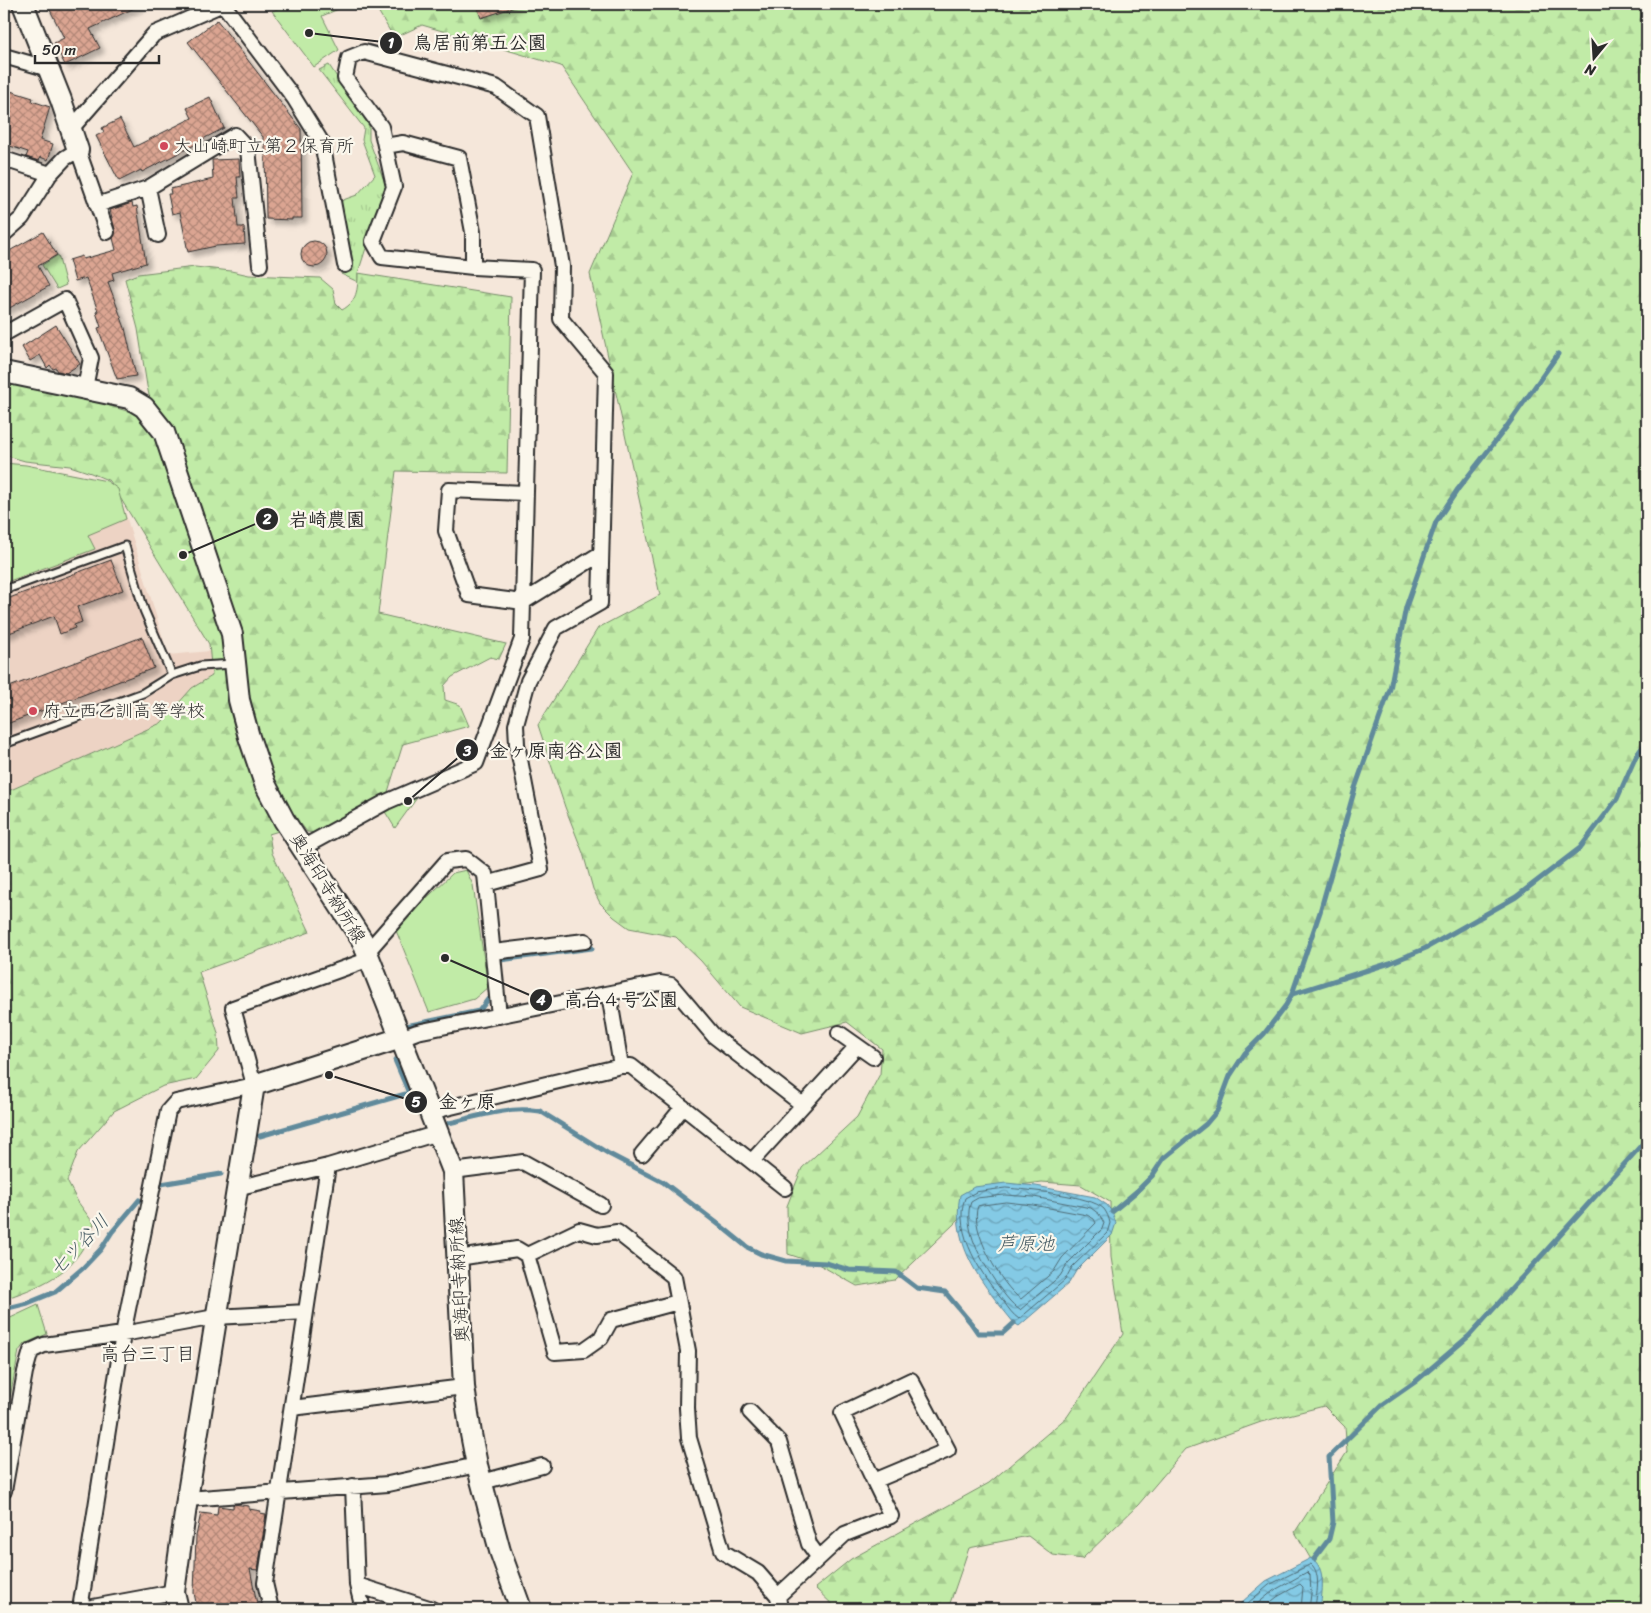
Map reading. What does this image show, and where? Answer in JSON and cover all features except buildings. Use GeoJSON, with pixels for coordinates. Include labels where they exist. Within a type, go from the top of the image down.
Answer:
{"type":"FeatureCollection","features":[{"type":"Feature","properties":{"kind":"main road"},"geometry":{"type":"LineString","coordinates":[[23,4],[78,150]]}},
{"type":"Feature","properties":{"kind":"main road","name":"奥海印寺納所線"},"geometry":{"type":"LineString","coordinates":[[4,372],[129,398],[144,407],[164,432],[232,634],[239,700],[265,784],[284,820],[362,940],[453,1170],[464,1387],[480,1474],[500,1551],[521,1609]]}},
{"type":"Feature","properties":{"kind":"main road"},"geometry":{"type":"LineString","coordinates":[[176,1600],[187,1499],[254,1085],[401,1038]]}},
{"type":"Feature","properties":{"kind":"street"},"geometry":{"type":"LineString","coordinates":[[71,129],[154,34],[223,4],[294,98],[322,143],[345,265]]}},
{"type":"Feature","properties":{"kind":"street"},"geometry":{"type":"LineString","coordinates":[[302,848],[386,802],[476,763],[522,639],[532,270],[382,257],[373,241],[394,187],[381,127],[345,78],[349,58],[364,52],[496,87],[537,116],[562,266],[561,319],[606,373],[600,603],[556,628],[528,681],[516,725],[517,744],[540,869],[486,884]]}},
{"type":"Feature","properties":{"kind":"street"},"geometry":{"type":"LineString","coordinates":[[4,56],[49,69]]}},
{"type":"Feature","properties":{"kind":"street"},"geometry":{"type":"LineString","coordinates":[[97,205],[148,188],[235,135],[248,149],[260,265]]}},
{"type":"Feature","properties":{"kind":"street"},"geometry":{"type":"LineString","coordinates":[[385,146],[403,143],[459,158],[473,232],[473,266]]}},
{"type":"Feature","properties":{"kind":"street"},"geometry":{"type":"LineString","coordinates":[[4,234],[22,218],[50,174],[65,158],[78,150],[107,232]]}},
{"type":"Feature","properties":{"kind":"street"},"geometry":{"type":"LineString","coordinates":[[4,159],[50,174]]}},
{"type":"Feature","properties":{"kind":"street"},"geometry":{"type":"LineString","coordinates":[[148,188],[158,235]]}},
{"type":"Feature","properties":{"kind":"street"},"geometry":{"type":"LineString","coordinates":[[4,334],[65,300],[91,358],[85,388]]}},
{"type":"Feature","properties":{"kind":"street"},"geometry":{"type":"LineString","coordinates":[[526,493],[449,490],[446,531],[469,595],[523,602],[600,554]]}},
{"type":"Feature","properties":{"kind":"street"},"geometry":{"type":"LineString","coordinates":[[176,1600],[81,1609],[123,1334],[168,1111],[176,1102],[254,1085],[233,1008],[368,956],[447,861],[466,859],[485,874],[499,1016]]}},
{"type":"Feature","properties":{"kind":"street"},"geometry":{"type":"LineString","coordinates":[[493,952],[584,941]]}},
{"type":"Feature","properties":{"kind":"street"},"geometry":{"type":"LineString","coordinates":[[401,1038],[417,1032],[609,994],[660,984],[670,985],[714,1036],[803,1106]]}},
{"type":"Feature","properties":{"kind":"street"},"geometry":{"type":"LineString","coordinates":[[609,994],[621,1066]]}},
{"type":"Feature","properties":{"kind":"street"},"geometry":{"type":"LineString","coordinates":[[839,1033],[873,1057]]}},
{"type":"Feature","properties":{"kind":"street"},"geometry":{"type":"LineString","coordinates":[[752,1161],[858,1046]]}},
{"type":"Feature","properties":{"kind":"street"},"geometry":{"type":"LineString","coordinates":[[430,1112],[621,1066],[631,1066],[785,1188]]}},
{"type":"Feature","properties":{"kind":"street"},"geometry":{"type":"LineString","coordinates":[[642,1154],[683,1107]]}},
{"type":"Feature","properties":{"kind":"street"},"geometry":{"type":"LineString","coordinates":[[236,1188],[328,1166],[438,1133]]}},
{"type":"Feature","properties":{"kind":"street"},"geometry":{"type":"LineString","coordinates":[[453,1170],[523,1162],[601,1205]]}},
{"type":"Feature","properties":{"kind":"street"},"geometry":{"type":"LineString","coordinates":[[271,1609],[266,1583],[328,1166]]}},
{"type":"Feature","properties":{"kind":"street"},"geometry":{"type":"LineString","coordinates":[[527,1255],[579,1230],[598,1235],[617,1232],[674,1277],[688,1351],[687,1408],[689,1438],[723,1552],[758,1573],[779,1602],[845,1534],[892,1516],[874,1481],[842,1413],[911,1380],[948,1450],[874,1481]]}},
{"type":"Feature","properties":{"kind":"street"},"geometry":{"type":"LineString","coordinates":[[458,1258],[517,1249],[527,1255],[555,1352],[584,1350],[601,1338],[610,1320],[678,1302]]}},
{"type":"Feature","properties":{"kind":"street"},"geometry":{"type":"LineString","coordinates":[[4,1491],[31,1351],[44,1345],[123,1334],[215,1317],[306,1312]]}},
{"type":"Feature","properties":{"kind":"street"},"geometry":{"type":"LineString","coordinates":[[292,1408],[464,1387]]}},
{"type":"Feature","properties":{"kind":"street"},"geometry":{"type":"LineString","coordinates":[[750,1412],[779,1442],[809,1544],[820,1558]]}},
{"type":"Feature","properties":{"kind":"street"},"geometry":{"type":"LineString","coordinates":[[187,1499],[388,1484],[542,1466]]}},
{"type":"Feature","properties":{"kind":"street"},"geometry":{"type":"LineString","coordinates":[[353,1486],[357,1585],[363,1609]]}},
{"type":"Feature","properties":{"kind":"street"},"geometry":{"type":"LineString","coordinates":[[357,1585],[432,1609]]}},
{"type":"Feature","properties":{"kind":"lane"},"geometry":{"type":"LineString","coordinates":[[4,590],[125,546],[144,610],[172,675]]}},
{"type":"Feature","properties":{"kind":"lane"},"geometry":{"type":"LineString","coordinates":[[4,744],[143,693],[172,675],[200,666],[235,664]]}},
{"type":"Feature","properties":{"kind":"shaded area"},"geometry":{"type":"Polygon","coordinates":[[[4,463],[26,465],[107,481],[118,489],[168,655],[210,651],[212,676],[192,688],[161,723],[4,793],[4,463]]]}},
{"type":"Feature","properties":{"kind":"green space"},"geometry":{"type":"Polygon","coordinates":[[[291,4],[350,4],[322,16],[339,50],[314,67],[272,11],[291,4]]]}},
{"type":"Feature","properties":{"kind":"green space"},"geometry":{"type":"Polygon","coordinates":[[[374,4],[1647,4],[1647,1609],[1312,1609],[1323,1580],[1295,1532],[1347,1452],[1345,1427],[1324,1406],[1261,1422],[1186,1449],[1138,1505],[1082,1559],[1053,1555],[1028,1536],[969,1548],[948,1609],[837,1609],[815,1588],[851,1559],[989,1483],[1067,1417],[1123,1334],[1111,1257],[1110,1202],[1081,1185],[1042,1182],[991,1189],[895,1280],[857,1286],[818,1264],[788,1254],[787,1206],[802,1168],[857,1117],[880,1074],[882,1049],[847,1022],[802,1033],[740,1007],[701,961],[676,937],[629,928],[614,917],[600,903],[593,889],[583,853],[565,807],[538,725],[598,628],[660,595],[590,274],[633,173],[561,66],[422,25],[394,38],[374,4]]]}},
{"type":"Feature","properties":{"kind":"green space"},"geometry":{"type":"Polygon","coordinates":[[[329,65],[369,126],[369,140],[386,186],[358,273],[358,282],[341,274],[344,264],[352,252],[345,240],[338,206],[343,200],[357,195],[375,175],[362,140],[364,128],[319,70],[329,65]]]}},
{"type":"Feature","properties":{"kind":"green space"},"geometry":{"type":"Polygon","coordinates":[[[58,255],[66,285],[57,289],[42,265],[58,255]]]}},
{"type":"Feature","properties":{"kind":"green space"},"geometry":{"type":"Polygon","coordinates":[[[195,267],[249,275],[320,278],[333,289],[336,304],[342,310],[354,299],[358,284],[358,273],[511,297],[507,473],[396,471],[378,614],[506,644],[499,659],[490,657],[452,677],[444,686],[445,700],[460,705],[469,726],[403,744],[387,795],[316,833],[307,832],[301,824],[269,834],[272,853],[310,932],[199,972],[218,1033],[219,1051],[196,1079],[163,1086],[114,1111],[78,1152],[67,1181],[78,1202],[94,1224],[87,1240],[70,1264],[59,1274],[34,1288],[4,1299],[4,793],[161,723],[192,688],[212,676],[209,644],[110,481],[70,466],[25,461],[4,455],[4,382],[83,398],[127,411],[153,413],[138,329],[125,279],[138,274],[195,267]]]}},
{"type":"Feature","properties":{"kind":"green space"},"geometry":{"type":"Polygon","coordinates":[[[4,463],[26,465],[107,481],[118,489],[126,519],[88,535],[95,549],[4,583],[4,463]]]}},
{"type":"Feature","properties":{"kind":"green space"},"geometry":{"type":"Polygon","coordinates":[[[422,791],[395,828],[384,810],[422,791]]]}},
{"type":"Feature","properties":{"kind":"green space"},"geometry":{"type":"Polygon","coordinates":[[[466,870],[473,885],[488,987],[474,999],[429,1012],[395,928],[453,873],[466,870]]]}},
{"type":"Feature","properties":{"kind":"green space"},"geometry":{"type":"Polygon","coordinates":[[[38,1305],[47,1334],[24,1344],[19,1351],[10,1397],[4,1400],[4,1321],[38,1305]]]}},
{"type":"Feature","properties":{"kind":"water","name":"芦原池"},"geometry":{"type":"Polygon","coordinates":[[[1006,1183],[1036,1186],[1095,1197],[1107,1205],[1116,1223],[1112,1235],[1076,1271],[1069,1283],[1019,1326],[1014,1323],[992,1295],[972,1265],[960,1232],[958,1214],[960,1195],[974,1187],[1006,1183]]]}},
{"type":"Feature","properties":{"kind":"water"},"geometry":{"type":"Polygon","coordinates":[[[1311,1558],[1316,1562],[1321,1574],[1320,1609],[1234,1609],[1266,1581],[1311,1558]]]}},
{"type":"Feature","properties":{"kind":"waterway"},"geometry":{"type":"LineString","coordinates":[[1112,1212],[1152,1176],[1164,1158],[1206,1124],[1217,1111],[1230,1076],[1245,1053],[1264,1034],[1292,994],[1320,912],[1355,788],[1390,689],[1406,607],[1436,522],[1458,489],[1505,429],[1558,354]]}},
{"type":"Feature","properties":{"kind":"waterway"},"geometry":{"type":"LineString","coordinates":[[1292,994],[1390,963],[1426,948],[1516,897],[1580,848],[1617,799],[1636,756],[1647,741]]}},
{"type":"Feature","properties":{"kind":"waterway"},"geometry":{"type":"LineString","coordinates":[[500,960],[592,948]]}},
{"type":"Feature","properties":{"kind":"waterway"},"geometry":{"type":"LineString","coordinates":[[406,1026],[479,1011],[492,994],[491,990]]}},
{"type":"Feature","properties":{"kind":"waterway","name":"七ツ谷川"},"geometry":{"type":"LineString","coordinates":[[260,1136],[409,1093],[395,1060]]}},
{"type":"Feature","properties":{"kind":"waterway"},"geometry":{"type":"LineString","coordinates":[[449,1123],[505,1111],[540,1111],[609,1154],[663,1182],[747,1247],[761,1254],[786,1261],[826,1263],[849,1270],[896,1272],[917,1288],[945,1292],[978,1333],[1003,1333],[1014,1323]]}},
{"type":"Feature","properties":{"kind":"waterway"},"geometry":{"type":"LineString","coordinates":[[1314,1559],[1329,1539],[1333,1522],[1329,1457],[1382,1405],[1415,1382],[1469,1336],[1647,1139]]}},
{"type":"Feature","properties":{"kind":"waterway","name":"七ツ谷川"},"geometry":{"type":"LineString","coordinates":[[161,1184],[221,1174]]}},
{"type":"Feature","properties":{"kind":"waterway","name":"七ツ谷川"},"geometry":{"type":"LineString","coordinates":[[4,1309],[28,1303],[55,1292],[83,1268],[101,1249],[112,1232],[139,1200]]}},
{"type":"Feature","properties":{"kind":"place","name":"鳥居前第五公園"},"geometry":{"type":"Point","coordinates":[309,33]}},
{"type":"Feature","properties":{"kind":"place","name":"大山崎町立第２保育所"},"geometry":{"type":"Point","coordinates":[164,146]}},
{"type":"Feature","properties":{"kind":"place","name":"岩崎農園"},"geometry":{"type":"Point","coordinates":[183,555]}},
{"type":"Feature","properties":{"kind":"place","name":"府立西乙訓高等学校"},"geometry":{"type":"Point","coordinates":[33,711]}},
{"type":"Feature","properties":{"kind":"place","name":"金ヶ原南谷公園"},"geometry":{"type":"Point","coordinates":[408,801]}},
{"type":"Feature","properties":{"kind":"place","name":"高台４号公園"},"geometry":{"type":"Point","coordinates":[445,958]}},
{"type":"Feature","properties":{"kind":"place","name":"金ヶ原"},"geometry":{"type":"Point","coordinates":[329,1075]}},
{"type":"Feature","properties":{"kind":"district","name":"高台三丁目"},"geometry":{"type":"Point","coordinates":[148,1353]}}]}
